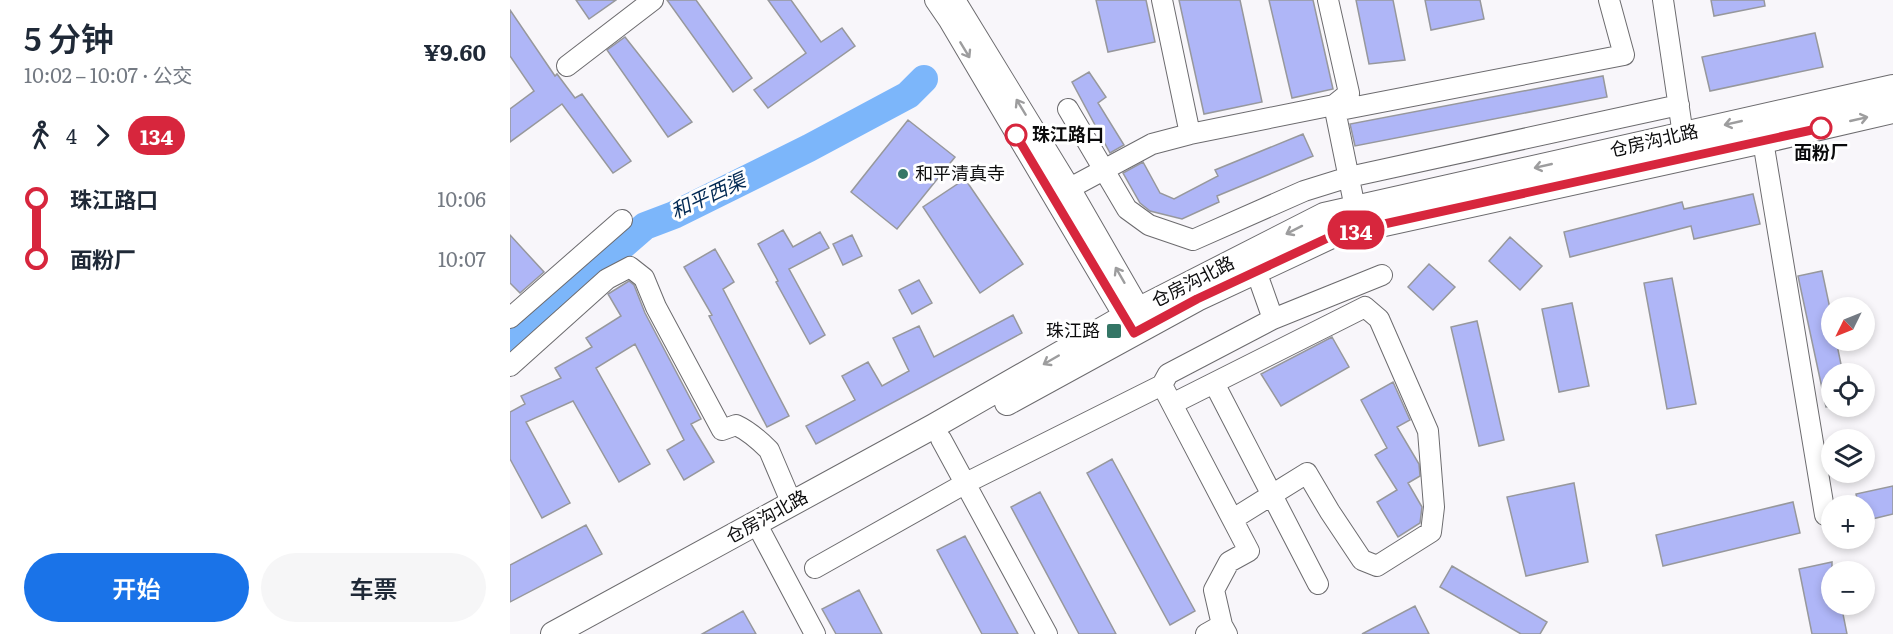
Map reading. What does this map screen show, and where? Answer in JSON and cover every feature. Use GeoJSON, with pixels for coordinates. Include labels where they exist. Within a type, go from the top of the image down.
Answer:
{"type":"FeatureCollection","features":[{"type":"Feature","properties":{"kind":"main road","name":"仓房沟北路"},"geometry":{"type":"LineString","coordinates":[[553,634],[941,440],[1137,321],[1324,215],[1893,87]]}},
{"type":"Feature","properties":{"kind":"main road","name":"仓房沟北路"},"geometry":{"type":"LineString","coordinates":[[584,634],[760,530],[792,504],[934,426],[1137,321],[1197,299],[1334,235],[1893,111]]}},
{"type":"Feature","properties":{"kind":"street"},"geometry":{"type":"LineString","coordinates":[[567,66],[653,0]]}},
{"type":"Feature","properties":{"kind":"street"},"geometry":{"type":"LineString","coordinates":[[935,0],[957,6],[1070,188],[1137,321]]}},
{"type":"Feature","properties":{"kind":"street"},"geometry":{"type":"LineString","coordinates":[[1162,0],[1190,134]]}},
{"type":"Feature","properties":{"kind":"street"},"geometry":{"type":"LineString","coordinates":[[1328,0],[1349,93],[1335,108]]}},
{"type":"Feature","properties":{"kind":"street"},"geometry":{"type":"LineString","coordinates":[[1070,188],[1152,144],[1190,134],[1624,55],[1609,0]]}},
{"type":"Feature","properties":{"kind":"street"},"geometry":{"type":"LineString","coordinates":[[1663,0],[1683,135]]}},
{"type":"Feature","properties":{"kind":"street"},"geometry":{"type":"LineString","coordinates":[[957,6],[1137,321]]}},
{"type":"Feature","properties":{"kind":"street"},"geometry":{"type":"LineString","coordinates":[[1068,109],[1127,209],[1149,225],[1193,240],[1304,191],[1348,177],[1679,105]]}},
{"type":"Feature","properties":{"kind":"street"},"geometry":{"type":"LineString","coordinates":[[1335,108],[1355,208]]}},
{"type":"Feature","properties":{"kind":"street"},"geometry":{"type":"LineString","coordinates":[[1764,116],[1762,141],[1822,495]]}},
{"type":"Feature","properties":{"kind":"street"},"geometry":{"type":"LineString","coordinates":[[510,318],[621,220]]}},
{"type":"Feature","properties":{"kind":"street"},"geometry":{"type":"LineString","coordinates":[[510,366],[608,279],[630,267],[644,278],[656,307],[722,430],[736,425],[747,431],[769,450],[792,504]]}},
{"type":"Feature","properties":{"kind":"street"},"geometry":{"type":"LineString","coordinates":[[1256,271],[1273,319]]}},
{"type":"Feature","properties":{"kind":"street"},"geometry":{"type":"LineString","coordinates":[[815,568],[966,483],[1162,385],[1168,374],[1273,319],[1382,275]]}},
{"type":"Feature","properties":{"kind":"street"},"geometry":{"type":"LineString","coordinates":[[1172,404],[1365,307],[1379,319],[1428,431],[1434,507],[1431,532],[1377,566],[1362,560],[1330,512],[1308,473],[1233,519]]}},
{"type":"Feature","properties":{"kind":"street"},"geometry":{"type":"LineString","coordinates":[[1214,383],[1318,584]]}},
{"type":"Feature","properties":{"kind":"street"},"geometry":{"type":"LineString","coordinates":[[1162,385],[1250,551],[1228,562],[1214,590],[1219,631]]}},
{"type":"Feature","properties":{"kind":"street"},"geometry":{"type":"LineString","coordinates":[[941,440],[1047,634]]}},
{"type":"Feature","properties":{"kind":"street"},"geometry":{"type":"LineString","coordinates":[[760,530],[815,634]]}},
{"type":"Feature","properties":{"kind":"building"},"geometry":{"type":"Polygon","coordinates":[[[576,0],[616,0],[589,19],[576,0]]]}},
{"type":"Feature","properties":{"kind":"building"},"geometry":{"type":"Polygon","coordinates":[[[667,0],[696,0],[752,78],[733,92],[667,0]]]}},
{"type":"Feature","properties":{"kind":"building"},"geometry":{"type":"Polygon","coordinates":[[[768,0],[791,0],[821,42],[842,28],[855,46],[768,108],[754,90],[806,53],[768,0]]]}},
{"type":"Feature","properties":{"kind":"building"},"geometry":{"type":"Polygon","coordinates":[[[1096,0],[1146,0],[1155,42],[1108,52],[1096,0]]]}},
{"type":"Feature","properties":{"kind":"building"},"geometry":{"type":"Polygon","coordinates":[[[1179,0],[1240,0],[1262,102],[1204,114],[1179,0]]]}},
{"type":"Feature","properties":{"kind":"building"},"geometry":{"type":"Polygon","coordinates":[[[1269,0],[1313,0],[1333,89],[1292,98],[1269,0]]]}},
{"type":"Feature","properties":{"kind":"building"},"geometry":{"type":"Polygon","coordinates":[[[1356,0],[1393,0],[1405,60],[1369,64],[1356,0]]]}},
{"type":"Feature","properties":{"kind":"building"},"geometry":{"type":"Polygon","coordinates":[[[1425,0],[1480,0],[1484,19],[1431,30],[1425,0]]]}},
{"type":"Feature","properties":{"kind":"building"},"geometry":{"type":"Polygon","coordinates":[[[1711,0],[1764,0],[1765,6],[1714,16],[1711,0]]]}},
{"type":"Feature","properties":{"kind":"building"},"geometry":{"type":"Polygon","coordinates":[[[510,10],[555,76],[557,74],[575,98],[582,94],[631,161],[613,173],[562,104],[510,142],[510,109],[534,91],[510,56],[510,10]]]}},
{"type":"Feature","properties":{"kind":"building"},"geometry":{"type":"Polygon","coordinates":[[[1815,33],[1823,67],[1710,91],[1702,57],[1815,33]]]}},
{"type":"Feature","properties":{"kind":"building"},"geometry":{"type":"Polygon","coordinates":[[[625,37],[692,122],[668,137],[607,50],[625,37]]]}},
{"type":"Feature","properties":{"kind":"building"},"geometry":{"type":"Polygon","coordinates":[[[1089,72],[1106,97],[1098,103],[1124,145],[1110,153],[1072,82],[1089,72]]]}},
{"type":"Feature","properties":{"kind":"building"},"geometry":{"type":"Polygon","coordinates":[[[1603,76],[1607,97],[1355,146],[1350,124],[1603,76]]]}},
{"type":"Feature","properties":{"kind":"building","name":"和平清真寺"},"geometry":{"type":"Polygon","coordinates":[[[908,120],[955,157],[897,229],[851,192],[908,120]]]}},
{"type":"Feature","properties":{"kind":"building"},"geometry":{"type":"Polygon","coordinates":[[[1303,134],[1313,156],[1217,196],[1219,202],[1182,219],[1150,211],[1140,203],[1123,173],[1143,162],[1160,193],[1174,199],[1218,176],[1215,170],[1303,134]]]}},
{"type":"Feature","properties":{"kind":"building"},"geometry":{"type":"Polygon","coordinates":[[[965,179],[1023,264],[980,293],[923,207],[965,179]]]}},
{"type":"Feature","properties":{"kind":"building"},"geometry":{"type":"Polygon","coordinates":[[[1753,194],[1760,224],[1694,239],[1691,226],[1570,257],[1564,232],[1682,202],[1684,209],[1753,194]]]}},
{"type":"Feature","properties":{"kind":"building"},"geometry":{"type":"Polygon","coordinates":[[[783,230],[793,247],[820,232],[829,248],[789,269],[825,335],[810,344],[758,244],[783,230]]]}},
{"type":"Feature","properties":{"kind":"building"},"geometry":{"type":"Polygon","coordinates":[[[510,235],[544,272],[520,293],[510,283],[510,235]]]}},
{"type":"Feature","properties":{"kind":"building"},"geometry":{"type":"Polygon","coordinates":[[[852,235],[862,256],[843,265],[833,244],[852,235]]]}},
{"type":"Feature","properties":{"kind":"building"},"geometry":{"type":"Polygon","coordinates":[[[1510,237],[1542,266],[1520,290],[1489,261],[1510,237]]]}},
{"type":"Feature","properties":{"kind":"building"},"geometry":{"type":"Polygon","coordinates":[[[715,249],[734,282],[723,289],[789,416],[767,427],[709,316],[712,315],[684,267],[715,249]]]}},
{"type":"Feature","properties":{"kind":"building"},"geometry":{"type":"Polygon","coordinates":[[[1429,264],[1455,287],[1433,310],[1408,287],[1429,264]]]}},
{"type":"Feature","properties":{"kind":"building"},"geometry":{"type":"Polygon","coordinates":[[[1822,271],[1828,297],[1821,297],[1821,351],[1838,351],[1841,363],[1821,363],[1821,384],[1798,276],[1822,271]]]}},
{"type":"Feature","properties":{"kind":"building"},"geometry":{"type":"Polygon","coordinates":[[[1672,278],[1696,404],[1667,409],[1644,283],[1672,278]]]}},
{"type":"Feature","properties":{"kind":"building"},"geometry":{"type":"Polygon","coordinates":[[[919,280],[932,303],[912,314],[899,290],[919,280]]]}},
{"type":"Feature","properties":{"kind":"building"},"geometry":{"type":"Polygon","coordinates":[[[629,281],[634,285],[645,313],[701,419],[691,424],[714,462],[684,480],[667,450],[684,440],[635,344],[596,368],[650,464],[619,482],[573,401],[526,422],[570,503],[542,518],[510,459],[510,412],[525,404],[521,396],[561,378],[555,368],[592,347],[586,338],[621,316],[608,294],[629,281]]]}},
{"type":"Feature","properties":{"kind":"building"},"geometry":{"type":"Polygon","coordinates":[[[1572,303],[1589,386],[1559,392],[1542,309],[1572,303]]]}},
{"type":"Feature","properties":{"kind":"building"},"geometry":{"type":"Polygon","coordinates":[[[1013,315],[1022,333],[816,444],[806,426],[855,400],[842,376],[868,362],[882,386],[909,371],[893,338],[919,326],[934,357],[1013,315]]]}},
{"type":"Feature","properties":{"kind":"building"},"geometry":{"type":"Polygon","coordinates":[[[1477,321],[1504,440],[1479,446],[1451,327],[1477,321]]]}},
{"type":"Feature","properties":{"kind":"building"},"geometry":{"type":"Polygon","coordinates":[[[1332,337],[1349,367],[1281,406],[1261,374],[1332,337]]]}},
{"type":"Feature","properties":{"kind":"building"},"geometry":{"type":"Polygon","coordinates":[[[1393,382],[1410,420],[1397,427],[1419,464],[1420,476],[1408,483],[1422,507],[1420,523],[1398,537],[1377,502],[1397,490],[1375,455],[1387,448],[1361,400],[1393,382]]]}},
{"type":"Feature","properties":{"kind":"building"},"geometry":{"type":"Polygon","coordinates":[[[1112,459],[1195,611],[1170,625],[1087,473],[1112,459]]]}},
{"type":"Feature","properties":{"kind":"building"},"geometry":{"type":"Polygon","coordinates":[[[1574,483],[1588,562],[1526,576],[1507,497],[1574,483]]]}},
{"type":"Feature","properties":{"kind":"building"},"geometry":{"type":"Polygon","coordinates":[[[1893,486],[1893,514],[1875,518],[1875,495],[1856,494],[1893,486]]]}},
{"type":"Feature","properties":{"kind":"building"},"geometry":{"type":"Polygon","coordinates":[[[1040,492],[1116,634],[1079,634],[1011,507],[1040,492]]]}},
{"type":"Feature","properties":{"kind":"building"},"geometry":{"type":"Polygon","coordinates":[[[1793,502],[1800,533],[1663,566],[1656,535],[1793,502]]]}},
{"type":"Feature","properties":{"kind":"building"},"geometry":{"type":"Polygon","coordinates":[[[586,525],[602,554],[510,602],[510,565],[586,525]]]}},
{"type":"Feature","properties":{"kind":"building"},"geometry":{"type":"Polygon","coordinates":[[[965,536],[1018,634],[982,634],[937,550],[965,536]]]}},
{"type":"Feature","properties":{"kind":"building"},"geometry":{"type":"Polygon","coordinates":[[[1821,564],[1821,615],[1843,615],[1847,634],[1812,634],[1799,569],[1821,564]]]}},
{"type":"Feature","properties":{"kind":"building"},"geometry":{"type":"Polygon","coordinates":[[[1452,566],[1547,622],[1540,634],[1521,634],[1440,587],[1452,566]]]}},
{"type":"Feature","properties":{"kind":"building"},"geometry":{"type":"Polygon","coordinates":[[[859,590],[882,634],[836,634],[822,609],[859,590]]]}},
{"type":"Feature","properties":{"kind":"building"},"geometry":{"type":"Polygon","coordinates":[[[1415,606],[1429,634],[1362,634],[1415,606]]]}},
{"type":"Feature","properties":{"kind":"building"},"geometry":{"type":"Polygon","coordinates":[[[743,611],[756,634],[702,634],[743,611]]]}},
{"type":"Feature","properties":{"kind":"waterway","name":"和平西渠"},"geometry":{"type":"LineString","coordinates":[[510,343],[645,226],[674,215],[809,148],[908,95],[924,79]]}},
{"type":"Feature","properties":{"kind":"bus line","name":"134"},"geometry":{"type":"LineString","coordinates":[[1016,135],[1134,333],[1197,299],[1334,235],[1821,128]]}},
{"type":"Feature","properties":{"kind":"place","name":"面粉厂"},"geometry":{"type":"Point","coordinates":[1821,128]}},
{"type":"Feature","properties":{"kind":"place","name":"珠江路口"},"geometry":{"type":"Point","coordinates":[1016,135]}},
{"type":"Feature","properties":{"kind":"place","name":"和平清真寺"},"geometry":{"type":"Point","coordinates":[903,174]}},
{"type":"Feature","properties":{"kind":"place","name":"珠江路"},"geometry":{"type":"Point","coordinates":[1114,331]}}]}
